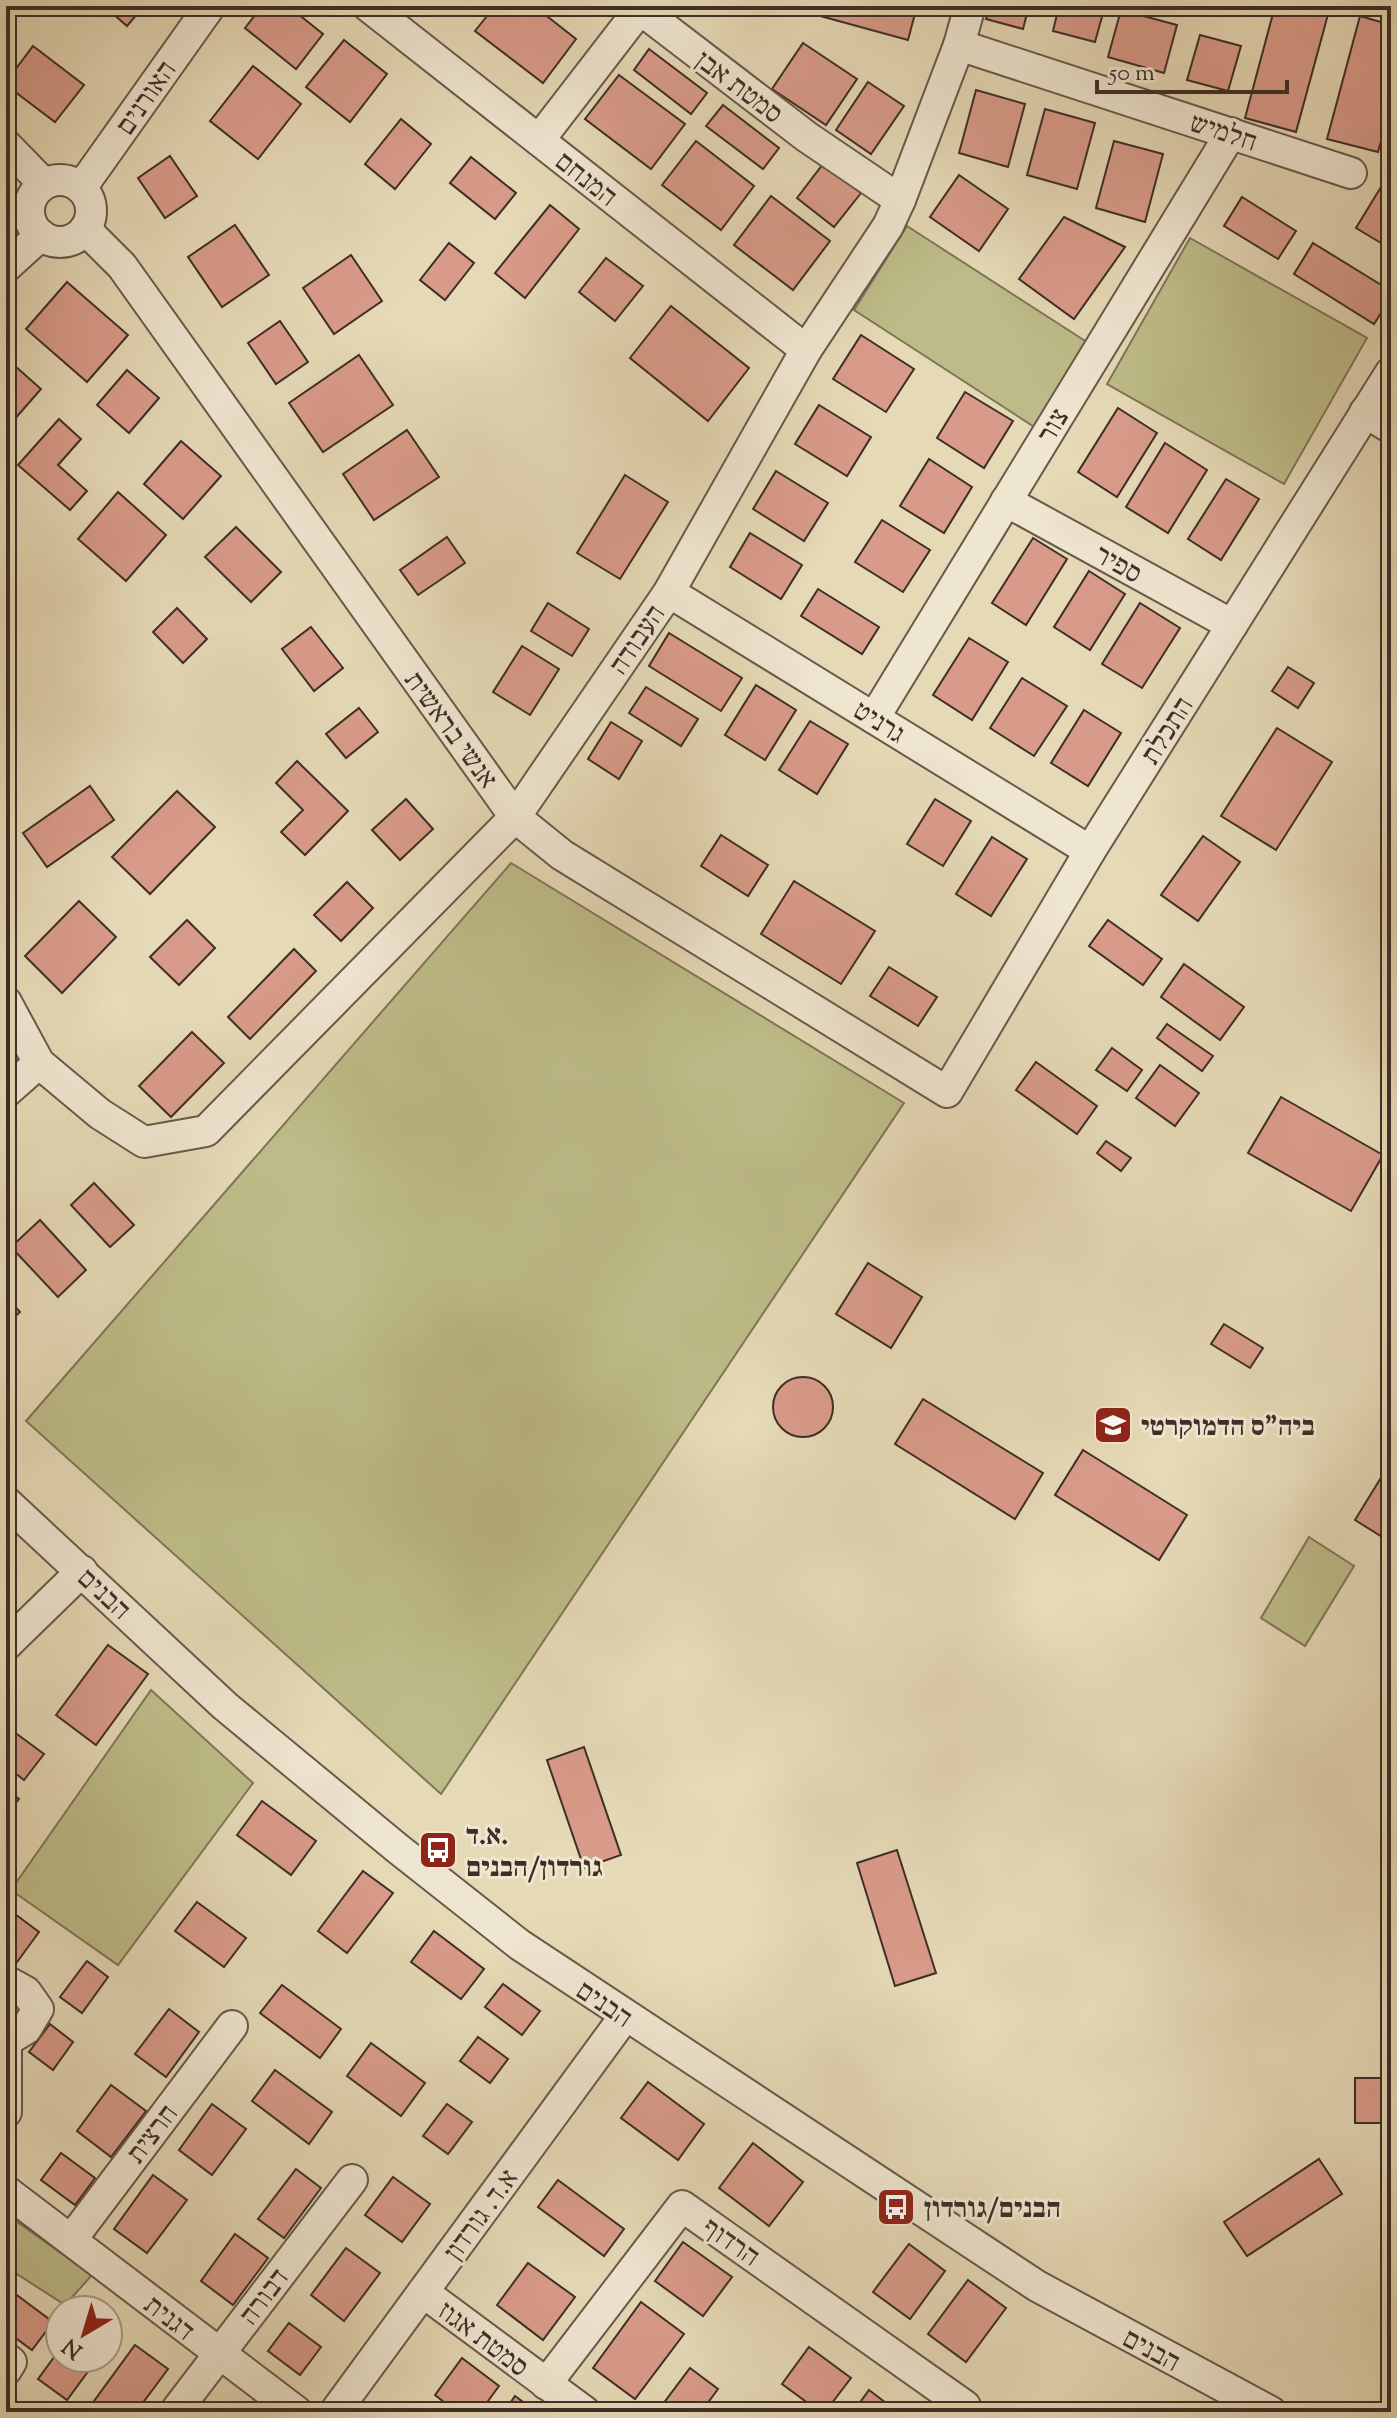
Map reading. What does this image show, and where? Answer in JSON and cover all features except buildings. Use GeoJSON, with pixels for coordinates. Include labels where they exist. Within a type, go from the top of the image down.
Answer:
{"type":"FeatureCollection","features":[{"type":"Feature","properties":{"kind":"street","name":"האורנים"},"geometry":{"type":"LineString","coordinates":[[81,188],[210,6]]}},
{"type":"Feature","properties":{"kind":"street","name":"המנחם"},"geometry":{"type":"LineString","coordinates":[[368,6],[806,350]]}},
{"type":"Feature","properties":{"kind":"street","name":"העבודה"},"geometry":{"type":"LineString","coordinates":[[39,1063],[100,1114],[144,1142],[206,1131],[515,817],[669,592],[806,350],[888,226],[959,45],[970,6]]}},
{"type":"Feature","properties":{"kind":"street","name":"סמטת אבן"},"geometry":{"type":"LineString","coordinates":[[539,140],[640,9],[807,137],[900,200]]}},
{"type":"Feature","properties":{"kind":"street","name":"חלמיש"},"geometry":{"type":"LineString","coordinates":[[959,45],[1351,173]]}},
{"type":"Feature","properties":{"kind":"street","name":"צור"},"geometry":{"type":"LineString","coordinates":[[874,718],[1231,133]]}},
{"type":"Feature","properties":{"kind":"street"},"geometry":{"type":"LineString","coordinates":[[6,145],[44,184]]}},
{"type":"Feature","properties":{"kind":"street"},"geometry":{"type":"LineString","coordinates":[[64,180],[81,188],[91,206],[91,216],[85,229],[74,239],[64,242],[54,242],[41,235],[31,221],[29,211],[36,191],[44,184],[64,180]]}},
{"type":"Feature","properties":{"kind":"street","name":"אנשי בראשית"},"geometry":{"type":"LineString","coordinates":[[85,229],[122,266],[515,817],[562,855],[947,1092]]}},
{"type":"Feature","properties":{"kind":"street"},"geometry":{"type":"LineString","coordinates":[[6,267],[41,235]]}},
{"type":"Feature","properties":{"kind":"street","name":"התכלת"},"geometry":{"type":"LineString","coordinates":[[947,1092],[1090,851],[1232,625],[1378,420],[1391,372]]}},
{"type":"Feature","properties":{"kind":"street","name":"ספיר"},"geometry":{"type":"LineString","coordinates":[[1006,501],[1232,625]]}},
{"type":"Feature","properties":{"kind":"street","name":"גרניט"},"geometry":{"type":"LineString","coordinates":[[669,592],[1090,851]]}},
{"type":"Feature","properties":{"kind":"street"},"geometry":{"type":"LineString","coordinates":[[6,1002],[39,1063],[6,1092]]}},
{"type":"Feature","properties":{"kind":"street","name":"הבנים"},"geometry":{"type":"LineString","coordinates":[[6,1502],[225,1706],[520,1945],[1037,2286],[1271,2412]]}},
{"type":"Feature","properties":{"kind":"street"},"geometry":{"type":"LineString","coordinates":[[6,1645],[82,1571]]}},
{"type":"Feature","properties":{"kind":"street"},"geometry":{"type":"LineString","coordinates":[[6,1981],[26,1992],[38,2009],[26,2029],[6,2041],[6,2112]]}},
{"type":"Feature","properties":{"kind":"street","name":"א.ד. גורדון"},"geometry":{"type":"LineString","coordinates":[[335,2412],[625,2016]]}},
{"type":"Feature","properties":{"kind":"street","name":"חרצית"},"geometry":{"type":"LineString","coordinates":[[71,2240],[232,2026]]}},
{"type":"Feature","properties":{"kind":"street","name":"דבורה"},"geometry":{"type":"LineString","coordinates":[[175,2412],[352,2180]]}},
{"type":"Feature","properties":{"kind":"street","name":"דגנית"},"geometry":{"type":"LineString","coordinates":[[6,2191],[297,2412]]}},
{"type":"Feature","properties":{"kind":"street","name":"הרדוף"},"geometry":{"type":"LineString","coordinates":[[546,2384],[682,2206],[965,2406]]}},
{"type":"Feature","properties":{"kind":"street","name":"סמטת אגוז"},"geometry":{"type":"LineString","coordinates":[[423,2292],[585,2412]]}},
{"type":"Feature","properties":{"kind":"street"},"geometry":{"type":"LineString","coordinates":[[6,2358],[11,2362],[6,2370]]}},
{"type":"Feature","properties":{"kind":"shaded area"},"geometry":{"type":"Polygon","coordinates":[[[907,226],[1093,346],[1039,430],[854,310],[907,226]]]}},
{"type":"Feature","properties":{"kind":"shaded area"},"geometry":{"type":"Polygon","coordinates":[[[1190,238],[1367,338],[1284,484],[1107,384],[1190,238]]]}},
{"type":"Feature","properties":{"kind":"shaded area"},"geometry":{"type":"Polygon","coordinates":[[[511,863],[904,1103],[441,1794],[26,1421],[511,863]]]}},
{"type":"Feature","properties":{"kind":"shaded area"},"geometry":{"type":"Polygon","coordinates":[[[1309,1537],[1354,1566],[1305,1646],[1261,1618],[1309,1537]]]}},
{"type":"Feature","properties":{"kind":"shaded area"},"geometry":{"type":"Polygon","coordinates":[[[151,1690],[253,1783],[118,1965],[11,1890],[151,1690]]]}},
{"type":"Feature","properties":{"kind":"shaded area"},"geometry":{"type":"Polygon","coordinates":[[[6,2214],[92,2275],[75,2294],[48,2294],[6,2267],[6,2214]]]}},
{"type":"Feature","properties":{"kind":"place","name":"ביה\"ס הדמוקרטי"},"geometry":{"type":"Point","coordinates":[1113,1425]}},
{"type":"Feature","properties":{"kind":"place","name":"א.ד. גורדון/הבנים"},"geometry":{"type":"Point","coordinates":[438,1850]}},
{"type":"Feature","properties":{"kind":"place","name":"הבנים/גורדון"},"geometry":{"type":"Point","coordinates":[896,2207]}}]}
